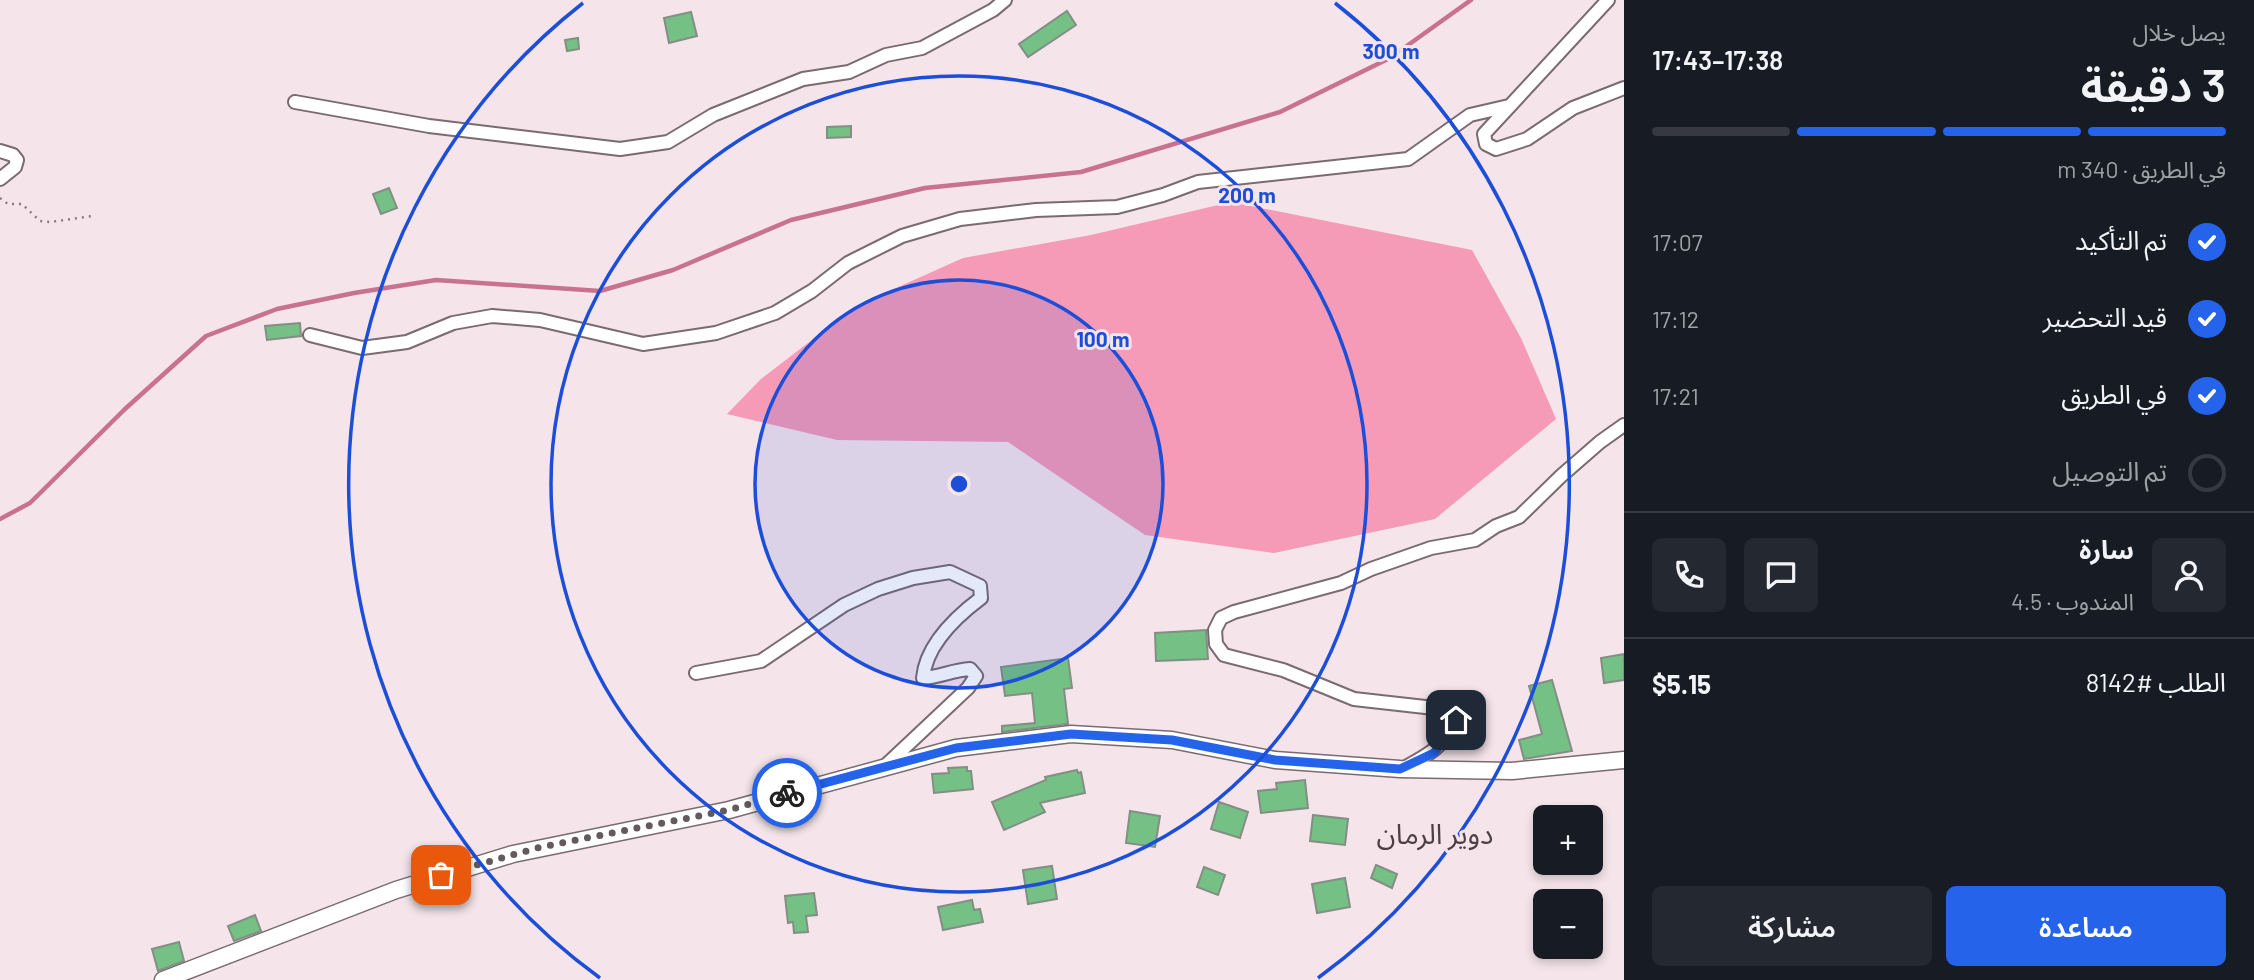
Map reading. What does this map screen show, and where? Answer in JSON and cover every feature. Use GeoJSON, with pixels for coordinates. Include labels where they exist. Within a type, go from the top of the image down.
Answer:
{"type":"FeatureCollection","features":[{"type":"Feature","properties":{"kind":"street"},"geometry":{"type":"LineString","coordinates":[[295,102],[429,126],[620,149],[667,142],[713,115],[803,79],[849,72],[886,55],[922,48],[993,10],[1005,0]]}},
{"type":"Feature","properties":{"kind":"street"},"geometry":{"type":"LineString","coordinates":[[1608,0],[1483,134],[1486,145],[1496,149],[1527,139],[1573,108],[1624,88]]}},
{"type":"Feature","properties":{"kind":"street"},"geometry":{"type":"LineString","coordinates":[[310,335],[362,348],[407,342],[453,323],[492,316],[540,320],[642,344],[716,333],[775,313],[848,263],[902,236],[960,219],[1036,210],[1117,207],[1198,182],[1408,159],[1470,115],[1509,106]]}},
{"type":"Feature","properties":{"kind":"street"},"geometry":{"type":"LineString","coordinates":[[0,151],[13,155],[18,160],[15,167],[0,179]]}},
{"type":"Feature","properties":{"kind":"street"},"geometry":{"type":"LineString","coordinates":[[1400,769],[1434,753],[1456,720],[1450,713],[1443,709],[1354,699],[1283,670],[1224,655],[1216,644],[1214,630],[1221,618],[1252,606],[1341,583],[1371,569],[1432,548],[1475,540],[1496,526],[1519,517],[1561,476],[1624,425]]}},
{"type":"Feature","properties":{"kind":"street"},"geometry":{"type":"LineString","coordinates":[[696,673],[761,661],[844,605],[878,589],[913,578],[950,572],[980,586],[981,598],[942,635],[928,659],[923,678],[970,669],[976,676],[968,688],[885,767]]}},
{"type":"Feature","properties":{"kind":"street"},"geometry":{"type":"LineString","coordinates":[[163,980],[365,902],[457,870],[567,841],[729,810],[956,748],[1071,734],[1172,740],[1275,760],[1400,769],[1512,771],[1624,760]]}},
{"type":"Feature","properties":{"kind":"path"},"geometry":{"type":"LineString","coordinates":[[0,198],[8,204],[22,204],[40,221],[92,216]]}},
{"type":"Feature","properties":{"kind":"shaded area"},"geometry":{"type":"Polygon","coordinates":[[[1231,202],[1472,250],[1521,338],[1556,419],[1435,519],[1274,553],[1145,535],[1008,442],[837,440],[727,414],[761,379],[856,306],[963,258],[1091,235],[1231,202]]]}},
{"type":"Feature","properties":{"kind":"building"},"geometry":{"type":"Polygon","coordinates":[[[1067,11],[1076,25],[1028,57],[1019,44],[1067,11]]]}},
{"type":"Feature","properties":{"kind":"building"},"geometry":{"type":"Polygon","coordinates":[[[691,12],[697,36],[669,43],[664,18],[691,12]]]}},
{"type":"Feature","properties":{"kind":"building"},"geometry":{"type":"Polygon","coordinates":[[[578,38],[579,49],[567,51],[565,40],[578,38]]]}},
{"type":"Feature","properties":{"kind":"building"},"geometry":{"type":"Polygon","coordinates":[[[851,126],[851,137],[827,138],[827,127],[851,126]]]}},
{"type":"Feature","properties":{"kind":"building"},"geometry":{"type":"Polygon","coordinates":[[[389,188],[397,208],[381,214],[373,194],[389,188]]]}},
{"type":"Feature","properties":{"kind":"building"},"geometry":{"type":"Polygon","coordinates":[[[300,323],[301,336],[267,340],[265,326],[300,323]]]}},
{"type":"Feature","properties":{"kind":"building"},"geometry":{"type":"Polygon","coordinates":[[[1206,630],[1208,659],[1156,661],[1155,633],[1206,630]]]}},
{"type":"Feature","properties":{"kind":"building"},"geometry":{"type":"Polygon","coordinates":[[[1624,654],[1624,680],[1604,683],[1601,658],[1624,654]]]}},
{"type":"Feature","properties":{"kind":"building"},"geometry":{"type":"Polygon","coordinates":[[[1068,658],[1072,688],[1064,689],[1068,724],[1002,732],[1002,726],[1035,723],[1032,693],[1005,696],[1001,667],[1068,658]]]}},
{"type":"Feature","properties":{"kind":"building"},"geometry":{"type":"Polygon","coordinates":[[[1552,680],[1572,751],[1524,759],[1519,740],[1542,734],[1529,686],[1552,680]]]}},
{"type":"Feature","properties":{"kind":"building"},"geometry":{"type":"Polygon","coordinates":[[[967,767],[967,771],[971,771],[973,789],[934,793],[932,774],[949,773],[948,768],[967,767]]]}},
{"type":"Feature","properties":{"kind":"building"},"geometry":{"type":"Polygon","coordinates":[[[1077,770],[1078,773],[1081,772],[1085,793],[1040,803],[1045,812],[1004,830],[992,802],[1046,780],[1045,777],[1077,770]]]}},
{"type":"Feature","properties":{"kind":"building"},"geometry":{"type":"Polygon","coordinates":[[[1305,780],[1308,808],[1261,813],[1258,791],[1277,789],[1276,783],[1305,780]]]}},
{"type":"Feature","properties":{"kind":"building"},"geometry":{"type":"Polygon","coordinates":[[[1219,802],[1248,812],[1240,838],[1211,829],[1219,802]]]}},
{"type":"Feature","properties":{"kind":"building"},"geometry":{"type":"Polygon","coordinates":[[[1130,811],[1160,816],[1155,847],[1126,843],[1130,811]]]}},
{"type":"Feature","properties":{"kind":"building"},"geometry":{"type":"Polygon","coordinates":[[[1313,815],[1348,819],[1345,845],[1310,841],[1313,815]]]}},
{"type":"Feature","properties":{"kind":"building"},"geometry":{"type":"Polygon","coordinates":[[[1376,865],[1397,874],[1392,888],[1371,878],[1376,865]]]}},
{"type":"Feature","properties":{"kind":"building"},"geometry":{"type":"Polygon","coordinates":[[[1052,866],[1057,899],[1028,904],[1023,870],[1052,866]]]}},
{"type":"Feature","properties":{"kind":"building"},"geometry":{"type":"Polygon","coordinates":[[[1204,867],[1225,875],[1218,895],[1197,887],[1204,867]]]}},
{"type":"Feature","properties":{"kind":"building"},"geometry":{"type":"Polygon","coordinates":[[[1345,878],[1350,907],[1317,913],[1312,884],[1345,878]]]}},
{"type":"Feature","properties":{"kind":"building"},"geometry":{"type":"Polygon","coordinates":[[[814,893],[817,915],[806,916],[808,932],[794,933],[793,922],[788,923],[785,896],[814,893]]]}},
{"type":"Feature","properties":{"kind":"building"},"geometry":{"type":"Polygon","coordinates":[[[972,900],[974,910],[980,909],[983,922],[943,930],[938,907],[972,900]]]}},
{"type":"Feature","properties":{"kind":"building"},"geometry":{"type":"Polygon","coordinates":[[[255,915],[261,931],[234,941],[228,926],[255,915]]]}},
{"type":"Feature","properties":{"kind":"building"},"geometry":{"type":"Polygon","coordinates":[[[179,942],[184,961],[158,971],[152,949],[179,942]]]}},
{"type":"Feature","properties":{"kind":"waterway"},"geometry":{"type":"LineString","coordinates":[[0,519],[30,503],[125,409],[206,336],[277,309],[436,280],[600,291],[673,270],[791,220],[925,188],[1081,172],[1280,112],[1390,58],[1471,0]]}},
{"type":"Feature","properties":{"kind":"way so far"},"geometry":{"type":"LineString","coordinates":[[441,875],[541,847],[729,810],[787,793]]}},
{"type":"Feature","properties":{"kind":"district","name":"دوير الرمان"},"geometry":{"type":"Point","coordinates":[1435,834]}},
{"type":"Feature","properties":{"kind":"route"},"geometry":{"type":"LineString","coordinates":[[787,793],[956,748],[1071,734],[1172,740],[1275,760],[1400,769],[1434,753],[1456,720]]}}]}
